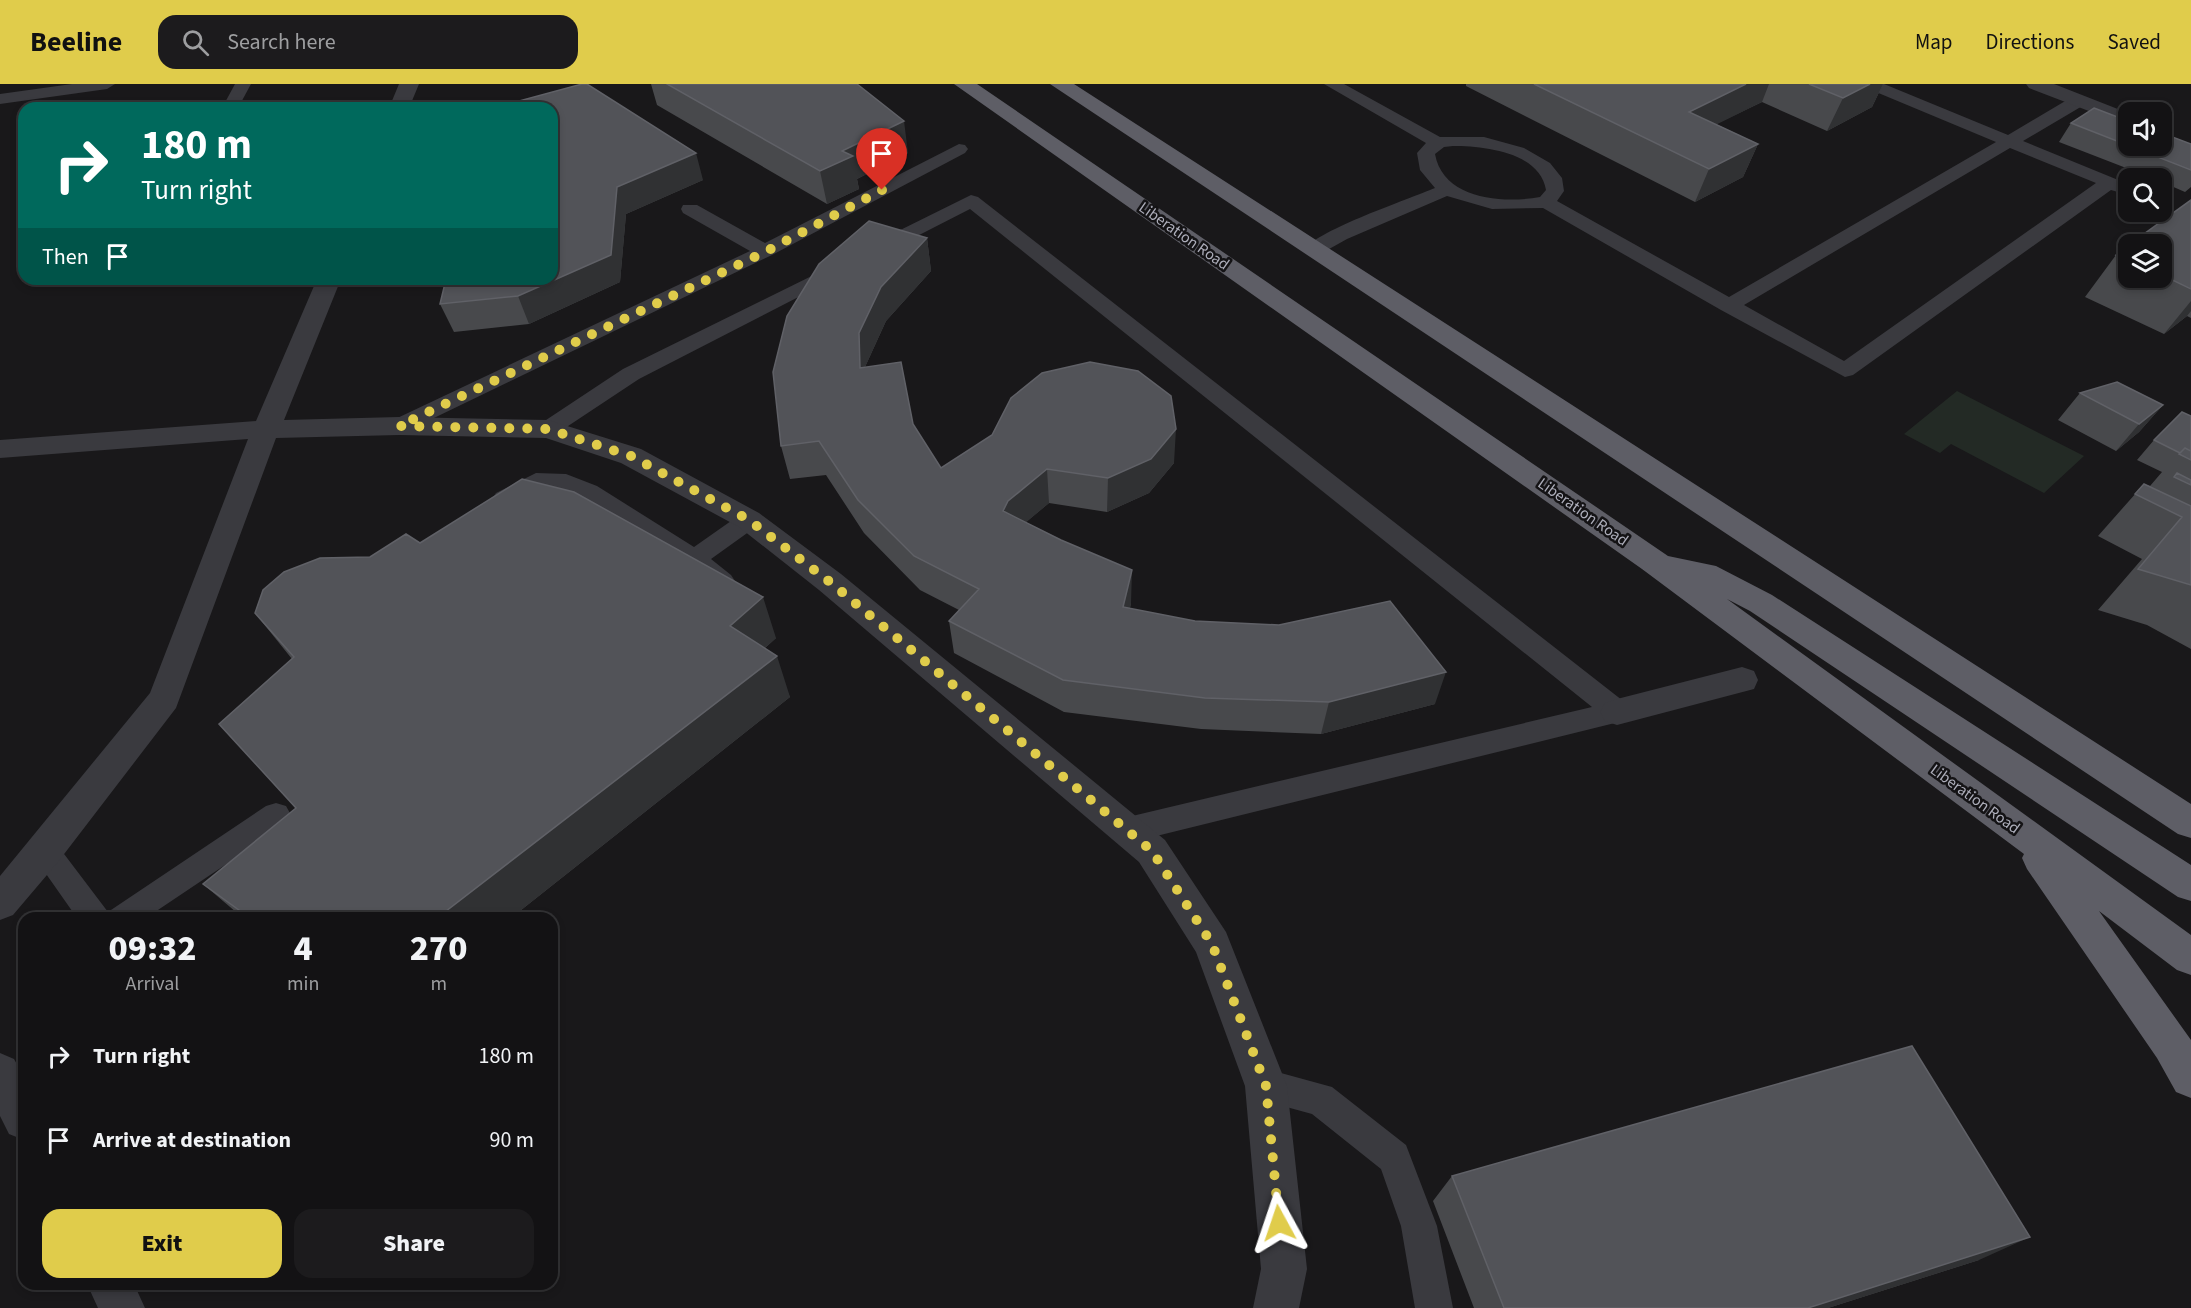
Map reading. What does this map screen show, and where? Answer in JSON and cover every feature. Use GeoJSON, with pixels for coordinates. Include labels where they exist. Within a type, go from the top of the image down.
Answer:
{"type":"FeatureCollection","features":[{"type":"Feature","properties":{"kind":"highway","name":"Liberation Road"},"geometry":{"type":"LineString","coordinates":[[964,84],[1653,561],[2191,957]]}},
{"type":"Feature","properties":{"kind":"highway"},"geometry":{"type":"LineString","coordinates":[[1060,84],[2187,819]]}},
{"type":"Feature","properties":{"kind":"highway"},"geometry":{"type":"LineString","coordinates":[[1653,561],[1705,574],[1761,603],[2191,885]]}},
{"type":"Feature","properties":{"kind":"highway"},"geometry":{"type":"LineString","coordinates":[[2023,834],[2172,1044],[2191,1078]]}},
{"type":"Feature","properties":{"kind":"street"},"geometry":{"type":"LineString","coordinates":[[402,102],[409,84]]}},
{"type":"Feature","properties":{"kind":"street"},"geometry":{"type":"LineString","coordinates":[[2036,84],[2118,116]]}},
{"type":"Feature","properties":{"kind":"street"},"geometry":{"type":"LineString","coordinates":[[0,903],[45,851],[164,699],[267,429],[327,285]]}},
{"type":"Feature","properties":{"kind":"street"},"geometry":{"type":"LineString","coordinates":[[0,449],[267,429],[399,426],[548,429],[631,456],[749,520],[830,582],[1152,851],[1212,944],[1266,1086],[1284,1269],[1276,1308]]}},
{"type":"Feature","properties":{"kind":"street"},"geometry":{"type":"LineString","coordinates":[[1617,712],[1742,680]]}},
{"type":"Feature","properties":{"kind":"street"},"geometry":{"type":"LineString","coordinates":[[0,1073],[18,1108]]}},
{"type":"Feature","properties":{"kind":"street"},"geometry":{"type":"LineString","coordinates":[[113,1290],[122,1308]]}},
{"type":"Feature","properties":{"kind":"lane"},"geometry":{"type":"LineString","coordinates":[[0,99],[79,86],[107,84]]}},
{"type":"Feature","properties":{"kind":"lane"},"geometry":{"type":"LineString","coordinates":[[233,102],[243,84]]}},
{"type":"Feature","properties":{"kind":"lane"},"geometry":{"type":"LineString","coordinates":[[1332,84],[1438,143],[1485,142],[1506,148],[1534,161],[1552,177],[1555,191],[1546,202],[1527,207],[1497,205],[1473,200],[1448,189],[1435,179],[1425,166],[1426,153],[1438,143]]}},
{"type":"Feature","properties":{"kind":"lane"},"geometry":{"type":"LineString","coordinates":[[1870,84],[2118,186]]}},
{"type":"Feature","properties":{"kind":"lane"},"geometry":{"type":"LineString","coordinates":[[1728,306],[2078,101]]}},
{"type":"Feature","properties":{"kind":"lane"},"geometry":{"type":"LineString","coordinates":[[399,426],[765,252],[959,149]]}},
{"type":"Feature","properties":{"kind":"lane"},"geometry":{"type":"LineString","coordinates":[[1546,202],[1845,370],[2110,182]]}},
{"type":"Feature","properties":{"kind":"lane"},"geometry":{"type":"LineString","coordinates":[[1315,249],[1340,235],[1448,189]]}},
{"type":"Feature","properties":{"kind":"lane"},"geometry":{"type":"LineString","coordinates":[[548,429],[631,374],[971,201],[1617,712]]}},
{"type":"Feature","properties":{"kind":"lane"},"geometry":{"type":"LineString","coordinates":[[690,209],[765,252]]}},
{"type":"Feature","properties":{"kind":"lane"},"geometry":{"type":"LineString","coordinates":[[484,511],[536,481],[566,482],[589,492],[694,559],[743,598]]}},
{"type":"Feature","properties":{"kind":"lane"},"geometry":{"type":"LineString","coordinates":[[694,559],[749,520]]}},
{"type":"Feature","properties":{"kind":"lane"},"geometry":{"type":"LineString","coordinates":[[1128,830],[1617,712]]}},
{"type":"Feature","properties":{"kind":"lane"},"geometry":{"type":"LineString","coordinates":[[129,912],[276,815]]}},
{"type":"Feature","properties":{"kind":"lane"},"geometry":{"type":"LineString","coordinates":[[45,851],[91,912]]}},
{"type":"Feature","properties":{"kind":"lane"},"geometry":{"type":"LineString","coordinates":[[1266,1086],[1320,1099],[1394,1157],[1419,1226],[1434,1308]]}},
{"type":"Feature","properties":{"kind":"shaded area"},"geometry":{"type":"Polygon","coordinates":[[[1957,391],[2084,456],[2044,493],[1951,444],[1940,453],[1904,434],[1957,391]]]}},
{"type":"Feature","properties":{"kind":"building"},"geometry":{"type":"Polygon","coordinates":[[[587,84],[696,153],[617,187],[611,255],[558,278],[558,102],[515,102],[587,84]]]}},
{"type":"Feature","properties":{"kind":"building"},"geometry":{"type":"Polygon","coordinates":[[[667,84],[857,84],[904,121],[842,151],[853,156],[820,171],[667,84]]]}},
{"type":"Feature","properties":{"kind":"building"},"geometry":{"type":"Polygon","coordinates":[[[1534,84],[1746,84],[1689,112],[1758,144],[1709,169],[1534,84]]]}},
{"type":"Feature","properties":{"kind":"building"},"geometry":{"type":"Polygon","coordinates":[[[1809,84],[1870,84],[1843,98],[1809,84]]]}},
{"type":"Feature","properties":{"kind":"building"},"geometry":{"type":"Polygon","coordinates":[[[2094,108],[2118,117],[2118,141],[2071,123],[2094,108]]]}},
{"type":"Feature","properties":{"kind":"building"},"geometry":{"type":"Polygon","coordinates":[[[2172,137],[2191,144],[2191,170],[2155,156],[2172,156],[2172,137]]]}},
{"type":"Feature","properties":{"kind":"building"},"geometry":{"type":"Polygon","coordinates":[[[2191,200],[2191,289],[2172,280],[2172,234],[2144,234],[2160,222],[2172,222],[2172,214],[2191,200]]]}},
{"type":"Feature","properties":{"kind":"building"},"geometry":{"type":"Polygon","coordinates":[[[869,221],[927,238],[881,287],[859,333],[860,368],[901,362],[913,424],[941,468],[992,435],[1011,398],[1042,373],[1090,362],[1138,371],[1171,396],[1176,429],[1151,459],[1108,478],[1047,469],[1008,501],[1003,511],[1061,540],[1132,570],[1123,607],[1195,621],[1279,625],[1390,601],[1446,672],[1329,702],[1205,698],[1063,680],[949,621],[979,589],[914,556],[858,500],[819,441],[781,446],[773,372],[787,316],[819,264],[869,221]]]}},
{"type":"Feature","properties":{"kind":"building"},"geometry":{"type":"Polygon","coordinates":[[[445,285],[543,285],[518,296],[440,304],[445,285]]]}},
{"type":"Feature","properties":{"kind":"building"},"geometry":{"type":"Polygon","coordinates":[[[2117,382],[2163,405],[2139,424],[2080,393],[2117,382]]]}},
{"type":"Feature","properties":{"kind":"building"},"geometry":{"type":"Polygon","coordinates":[[[2182,412],[2191,416],[2191,451],[2185,448],[2180,453],[2154,440],[2182,412]]]}},
{"type":"Feature","properties":{"kind":"building"},"geometry":{"type":"Polygon","coordinates":[[[2185,448],[2191,451],[2191,460],[2179,454],[2185,448]]]}},
{"type":"Feature","properties":{"kind":"building"},"geometry":{"type":"Polygon","coordinates":[[[2177,473],[2191,480],[2191,485],[2174,477],[2177,473]]]}},
{"type":"Feature","properties":{"kind":"building"},"geometry":{"type":"Polygon","coordinates":[[[522,479],[574,492],[763,597],[730,626],[777,656],[445,912],[242,912],[203,884],[296,808],[219,724],[294,657],[255,613],[263,590],[284,572],[320,558],[370,557],[406,534],[420,543],[522,479]]]}},
{"type":"Feature","properties":{"kind":"building"},"geometry":{"type":"Polygon","coordinates":[[[2144,484],[2191,506],[2191,585],[2138,569],[2182,517],[2135,494],[2144,484]]]}},
{"type":"Feature","properties":{"kind":"building"},"geometry":{"type":"Polygon","coordinates":[[[1912,1046],[2030,1237],[1808,1308],[1504,1308],[1452,1176],[1912,1046]]]}},
{"type":"Feature","properties":{"kind":"route"},"geometry":{"type":"LineString","coordinates":[[882,190],[765,252],[399,426],[548,429],[631,456],[749,520],[830,582],[1152,851],[1212,944],[1266,1086],[1279,1223]]}}]}
